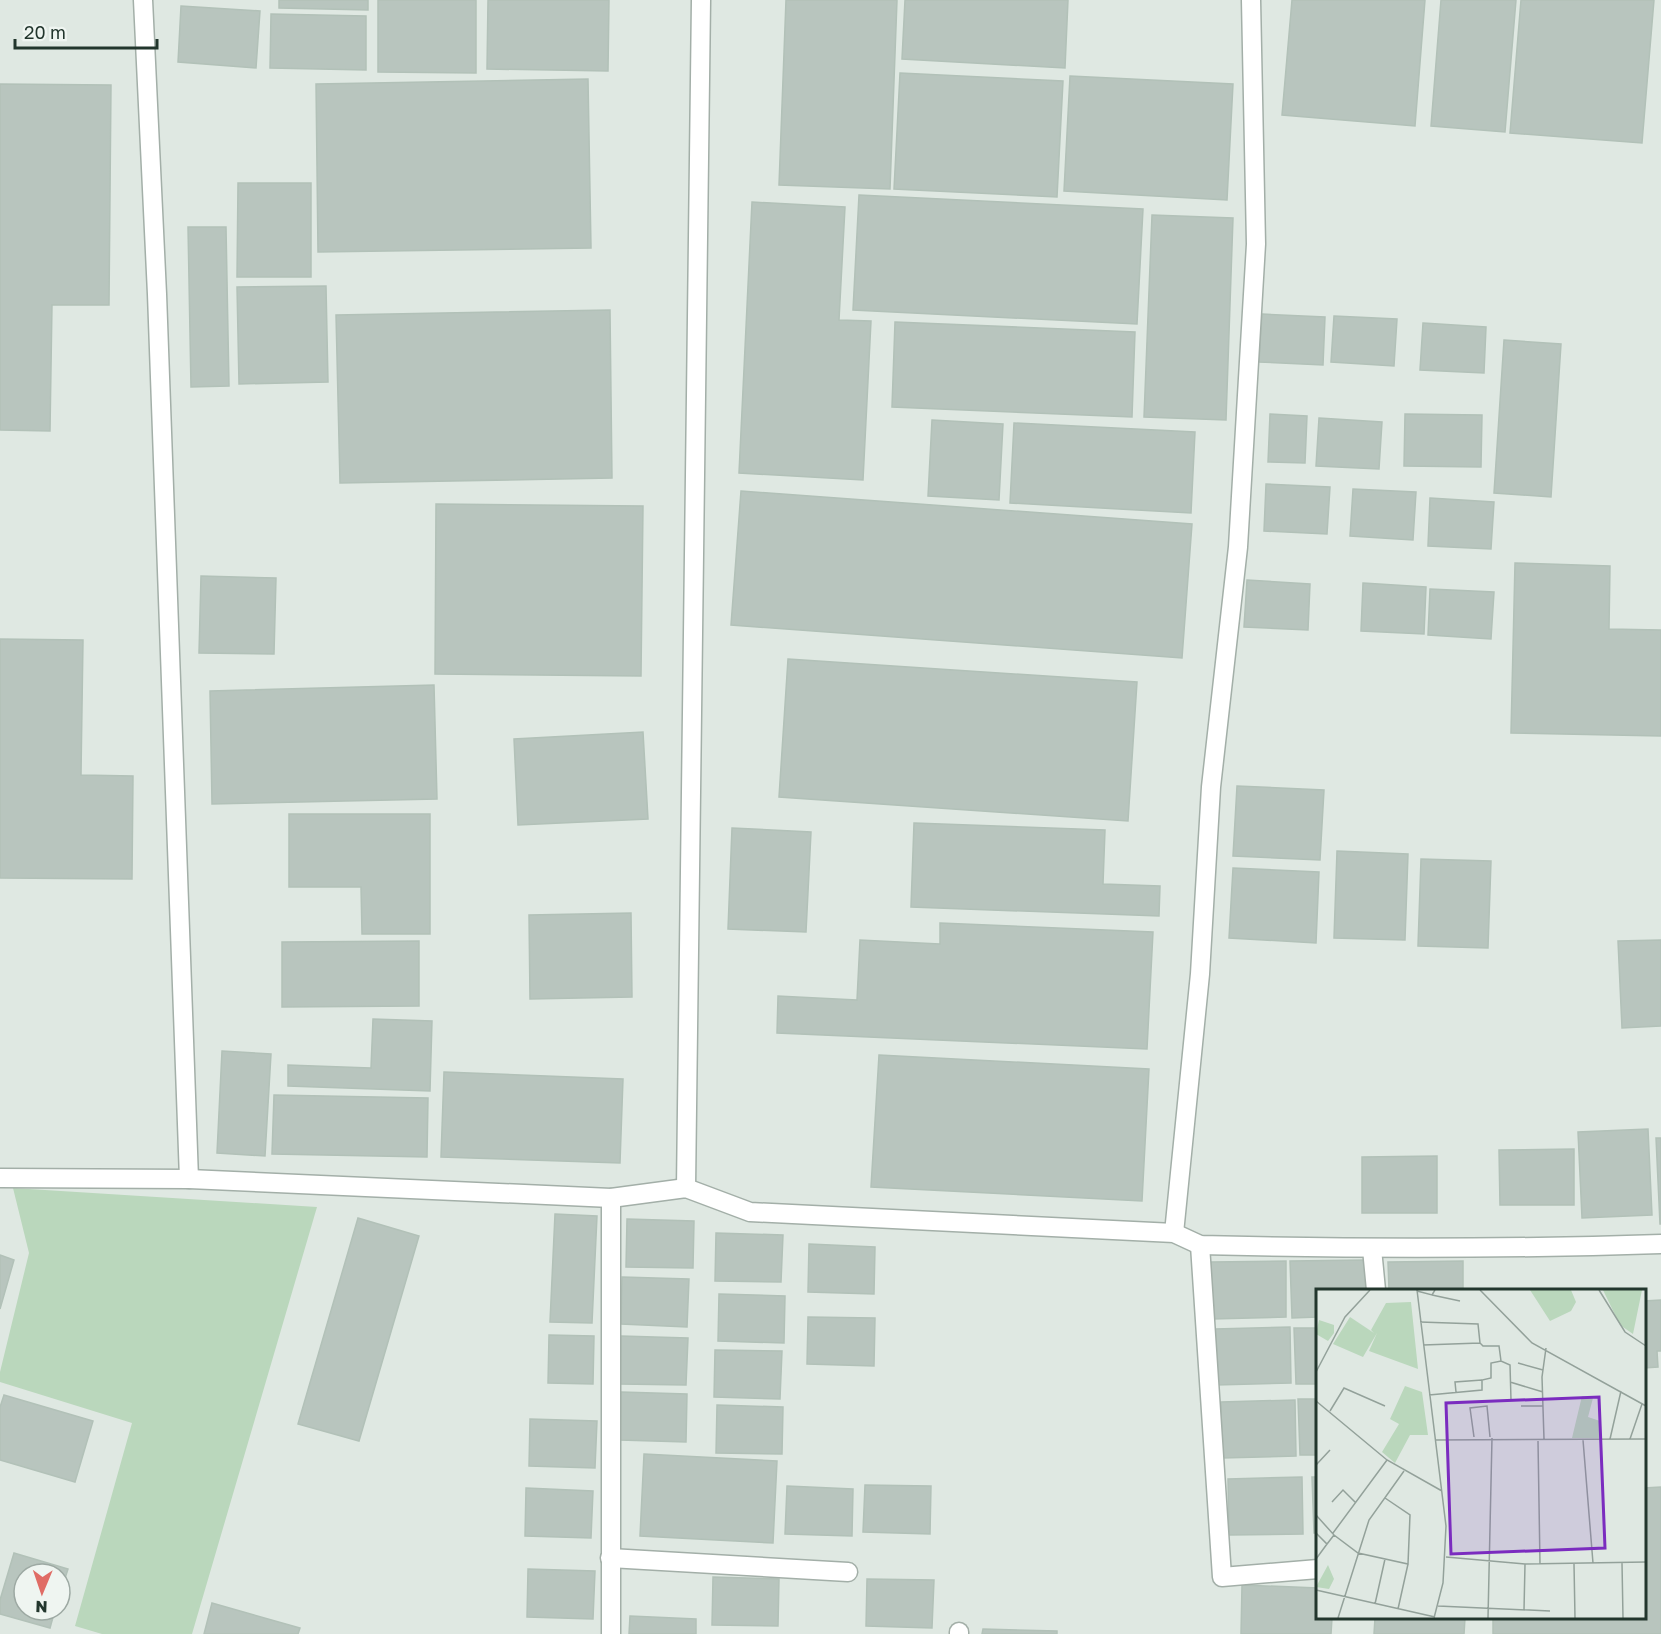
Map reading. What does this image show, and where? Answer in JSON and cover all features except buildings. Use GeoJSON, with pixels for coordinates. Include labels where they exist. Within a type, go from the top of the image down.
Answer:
{"type":"FeatureCollection","features":[{"type":"Feature","properties":{"kind":"street"},"geometry":{"type":"LineString","coordinates":[[143,0],[157,294],[189,1179]]}},
{"type":"Feature","properties":{"kind":"street"},"geometry":{"type":"LineString","coordinates":[[686,1188],[701,0]]}},
{"type":"Feature","properties":{"kind":"street"},"geometry":{"type":"LineString","coordinates":[[1174,1233],[1200,974],[1210,787],[1238,547],[1257,244],[1251,0]]}},
{"type":"Feature","properties":{"kind":"street"},"geometry":{"type":"LineString","coordinates":[[0,1178],[189,1179],[611,1198],[686,1188],[750,1212],[1174,1233],[1200,1245],[1372,1249],[1535,1248],[1661,1244]]}},
{"type":"Feature","properties":{"kind":"street"},"geometry":{"type":"LineString","coordinates":[[611,1198],[610,1558],[612,1634]]}},
{"type":"Feature","properties":{"kind":"street"},"geometry":{"type":"LineString","coordinates":[[1200,1245],[1221,1577],[1316,1569]]}},
{"type":"Feature","properties":{"kind":"street"},"geometry":{"type":"LineString","coordinates":[[1372,1249],[1376,1289]]}},
{"type":"Feature","properties":{"kind":"street"},"geometry":{"type":"LineString","coordinates":[[610,1558],[848,1572]]}},
{"type":"Feature","properties":{"kind":"green space"},"geometry":{"type":"Polygon","coordinates":[[[13,1188],[317,1207],[192,1634],[102,1634],[75,1626],[132,1423],[0,1382],[0,1372],[29,1253],[13,1188]]]}}]}
